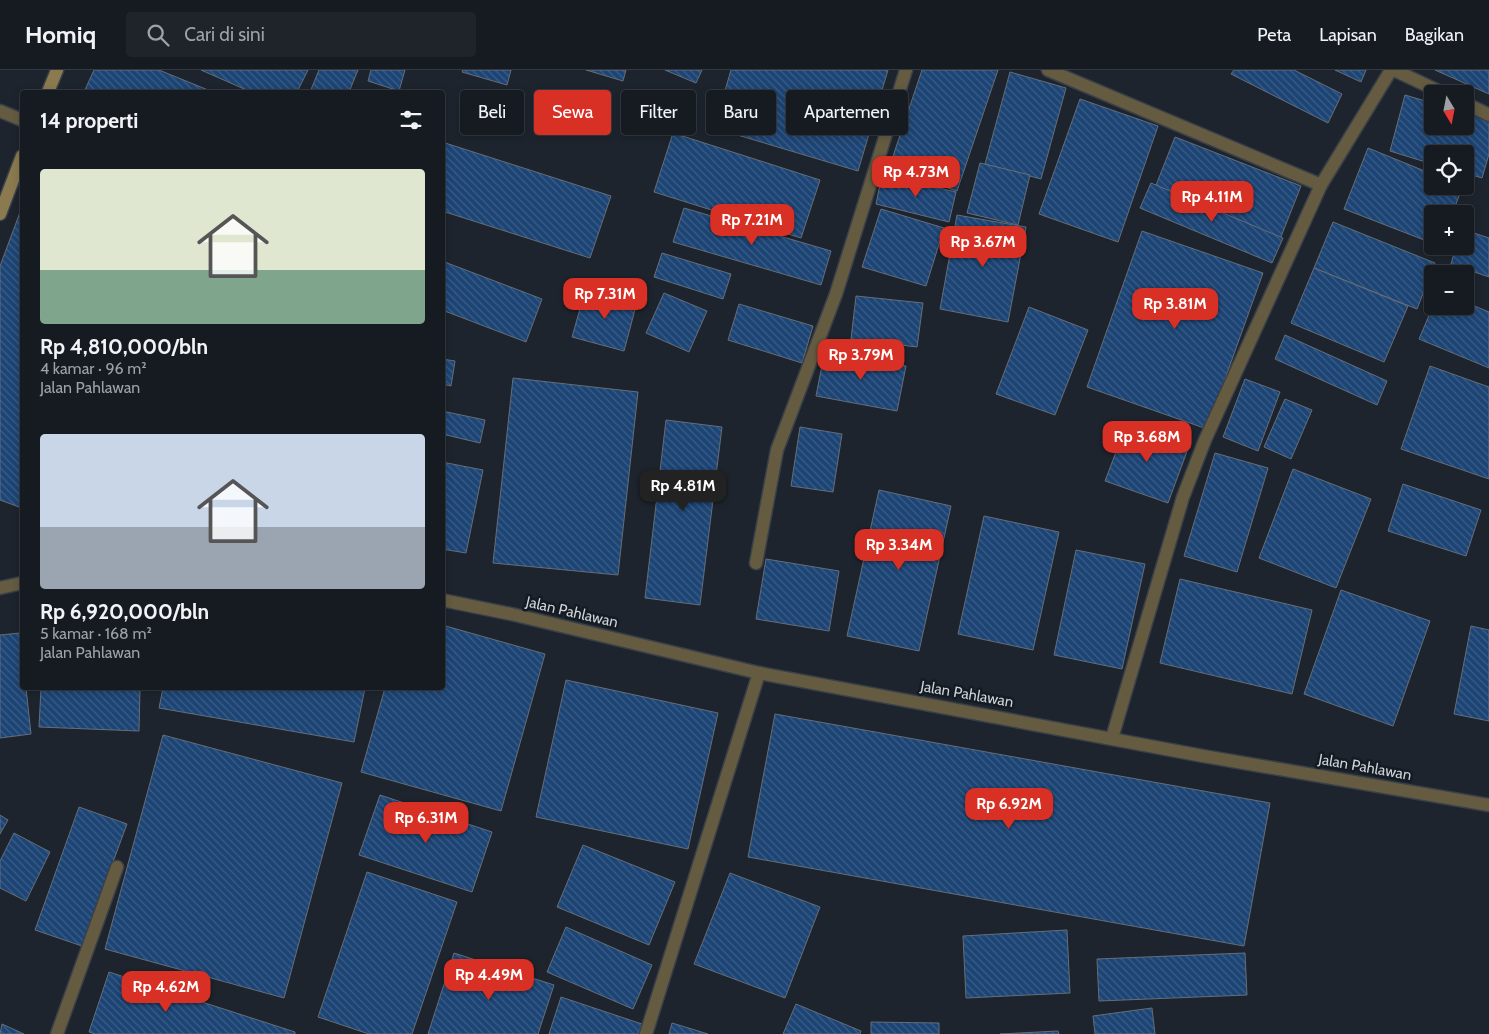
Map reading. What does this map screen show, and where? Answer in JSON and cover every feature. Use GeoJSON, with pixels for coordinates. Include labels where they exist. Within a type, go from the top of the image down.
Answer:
{"type":"FeatureCollection","features":[{"type":"Feature","properties":{"kind":"main road"},"geometry":{"type":"LineString","coordinates":[[49,90],[58,70]]}},
{"type":"Feature","properties":{"kind":"main road"},"geometry":{"type":"LineString","coordinates":[[0,214],[20,161]]}},
{"type":"Feature","properties":{"kind":"street"},"geometry":{"type":"LineString","coordinates":[[756,563],[777,450],[836,294],[906,70]]}},
{"type":"Feature","properties":{"kind":"street"},"geometry":{"type":"LineString","coordinates":[[1048,70],[1322,185]]}},
{"type":"Feature","properties":{"kind":"street"},"geometry":{"type":"LineString","coordinates":[[1112,738],[1183,497],[1205,440],[1322,185],[1393,70],[1426,85]]}},
{"type":"Feature","properties":{"kind":"street"},"geometry":{"type":"LineString","coordinates":[[1474,107],[1489,114]]}},
{"type":"Feature","properties":{"kind":"street"},"geometry":{"type":"LineString","coordinates":[[0,111],[20,119]]}},
{"type":"Feature","properties":{"kind":"street"},"geometry":{"type":"LineString","coordinates":[[0,588],[20,583]]}},
{"type":"Feature","properties":{"kind":"street","name":"Jalan Pahlawan"},"geometry":{"type":"LineString","coordinates":[[445,601],[512,614],[759,673],[1213,757],[1489,805]]}},
{"type":"Feature","properties":{"kind":"street"},"geometry":{"type":"LineString","coordinates":[[646,1034],[759,673]]}},
{"type":"Feature","properties":{"kind":"street"},"geometry":{"type":"LineString","coordinates":[[57,1034],[117,867]]}},
{"type":"Feature","properties":{"kind":"building"},"geometry":{"type":"Polygon","coordinates":[[[94,70],[159,70],[208,90],[85,90],[94,70]]]}},
{"type":"Feature","properties":{"kind":"building"},"geometry":{"type":"Polygon","coordinates":[[[201,70],[308,70],[298,90],[246,90],[201,70]]]}},
{"type":"Feature","properties":{"kind":"building"},"geometry":{"type":"Polygon","coordinates":[[[319,70],[358,70],[350,90],[311,90],[319,70]]]}},
{"type":"Feature","properties":{"kind":"building"},"geometry":{"type":"Polygon","coordinates":[[[371,70],[405,70],[399,90],[368,81],[371,70]]]}},
{"type":"Feature","properties":{"kind":"building"},"geometry":{"type":"Polygon","coordinates":[[[463,70],[511,70],[507,85],[462,72],[463,70]]]}},
{"type":"Feature","properties":{"kind":"building"},"geometry":{"type":"Polygon","coordinates":[[[586,70],[626,70],[623,81],[586,70]]]}},
{"type":"Feature","properties":{"kind":"building"},"geometry":{"type":"Polygon","coordinates":[[[665,70],[702,70],[696,83],[665,70]]]}},
{"type":"Feature","properties":{"kind":"building"},"geometry":{"type":"Polygon","coordinates":[[[731,70],[888,70],[882,90],[786,90],[786,135],[869,135],[858,171],[737,135],[776,135],[776,90],[725,90],[731,70]]]}},
{"type":"Feature","properties":{"kind":"building"},"geometry":{"type":"Polygon","coordinates":[[[922,70],[998,70],[957,191],[889,168],[900,135],[908,135],[908,112],[922,70]]]}},
{"type":"Feature","properties":{"kind":"building"},"geometry":{"type":"Polygon","coordinates":[[[1234,70],[1294,70],[1342,94],[1328,123],[1231,74],[1234,70]]]}},
{"type":"Feature","properties":{"kind":"building"},"geometry":{"type":"Polygon","coordinates":[[[1335,70],[1366,70],[1361,82],[1335,70]]]}},
{"type":"Feature","properties":{"kind":"building"},"geometry":{"type":"Polygon","coordinates":[[[1435,70],[1489,70],[1489,94],[1474,87],[1474,85],[1469,85],[1435,70]]]}},
{"type":"Feature","properties":{"kind":"building"},"geometry":{"type":"Polygon","coordinates":[[[1010,72],[1066,88],[1041,179],[985,164],[1010,72]]]}},
{"type":"Feature","properties":{"kind":"building"},"geometry":{"type":"Polygon","coordinates":[[[1405,95],[1424,101],[1424,135],[1474,135],[1474,115],[1489,119],[1489,154],[1482,178],[1474,176],[1474,145],[1424,145],[1424,162],[1390,151],[1405,95]]]}},
{"type":"Feature","properties":{"kind":"building"},"geometry":{"type":"Polygon","coordinates":[[[1080,99],[1158,126],[1118,242],[1039,214],[1080,99]]]}},
{"type":"Feature","properties":{"kind":"building"},"geometry":{"type":"Polygon","coordinates":[[[672,135],[679,135],[820,180],[801,238],[654,192],[672,135]]]}},
{"type":"Feature","properties":{"kind":"building"},"geometry":{"type":"Polygon","coordinates":[[[1175,137],[1301,186],[1273,257],[1147,208],[1175,137]]]}},
{"type":"Feature","properties":{"kind":"building"},"geometry":{"type":"Polygon","coordinates":[[[445,143],[611,196],[590,258],[445,212],[445,143]]]}},
{"type":"Feature","properties":{"kind":"building"},"geometry":{"type":"Polygon","coordinates":[[[1368,148],[1424,171],[1424,195],[1459,195],[1456,205],[1424,205],[1424,240],[1344,209],[1368,148]]]}},
{"type":"Feature","properties":{"kind":"building"},"geometry":{"type":"Polygon","coordinates":[[[980,163],[1030,175],[1018,225],[967,213],[980,163]]]}},
{"type":"Feature","properties":{"kind":"building"},"geometry":{"type":"Polygon","coordinates":[[[882,175],[956,192],[949,222],[876,204],[882,175]]]}},
{"type":"Feature","properties":{"kind":"building"},"geometry":{"type":"Polygon","coordinates":[[[1151,183],[1283,238],[1272,263],[1140,208],[1151,183]]]}},
{"type":"Feature","properties":{"kind":"building"},"geometry":{"type":"Polygon","coordinates":[[[684,208],[831,251],[821,285],[673,242],[684,208]]]}},
{"type":"Feature","properties":{"kind":"building"},"geometry":{"type":"Polygon","coordinates":[[[881,209],[944,228],[926,286],[862,267],[881,209]]]}},
{"type":"Feature","properties":{"kind":"building"},"geometry":{"type":"Polygon","coordinates":[[[20,212],[20,507],[0,500],[0,266],[20,212]]]}},
{"type":"Feature","properties":{"kind":"building"},"geometry":{"type":"Polygon","coordinates":[[[957,215],[1026,227],[1008,322],[940,309],[957,215]]]}},
{"type":"Feature","properties":{"kind":"building"},"geometry":{"type":"Polygon","coordinates":[[[1333,222],[1435,263],[1434,265],[1424,265],[1424,291],[1417,309],[1314,268],[1333,222]]]}},
{"type":"Feature","properties":{"kind":"building"},"geometry":{"type":"Polygon","coordinates":[[[1142,231],[1263,273],[1207,429],[1087,387],[1142,231]]]}},
{"type":"Feature","properties":{"kind":"building"},"geometry":{"type":"Polygon","coordinates":[[[1474,233],[1489,238],[1489,277],[1474,272],[1474,265],[1451,264],[1454,255],[1474,255],[1474,233]]]}},
{"type":"Feature","properties":{"kind":"building"},"geometry":{"type":"Polygon","coordinates":[[[662,253],[731,274],[723,299],[654,277],[662,253]]]}},
{"type":"Feature","properties":{"kind":"building"},"geometry":{"type":"Polygon","coordinates":[[[445,262],[542,299],[526,342],[445,311],[445,262]]]}},
{"type":"Feature","properties":{"kind":"building"},"geometry":{"type":"Polygon","coordinates":[[[1314,268],[1408,306],[1384,362],[1291,323],[1314,268]]]}},
{"type":"Feature","properties":{"kind":"building"},"geometry":{"type":"Polygon","coordinates":[[[586,288],[637,302],[624,351],[572,337],[586,288]]]}},
{"type":"Feature","properties":{"kind":"building"},"geometry":{"type":"Polygon","coordinates":[[[664,293],[707,311],[689,352],[646,333],[664,293]]]}},
{"type":"Feature","properties":{"kind":"building"},"geometry":{"type":"Polygon","coordinates":[[[856,296],[923,303],[917,347],[851,339],[856,296]]]}},
{"type":"Feature","properties":{"kind":"building"},"geometry":{"type":"Polygon","coordinates":[[[739,304],[813,326],[802,363],[728,340],[739,304]]]}},
{"type":"Feature","properties":{"kind":"building"},"geometry":{"type":"Polygon","coordinates":[[[1474,306],[1489,312],[1489,368],[1419,339],[1429,315],[1474,315],[1474,306]]]}},
{"type":"Feature","properties":{"kind":"building"},"geometry":{"type":"Polygon","coordinates":[[[1029,307],[1088,330],[1055,415],[996,394],[1029,307]]]}},
{"type":"Feature","properties":{"kind":"building"},"geometry":{"type":"Polygon","coordinates":[[[1285,335],[1387,381],[1377,405],[1275,359],[1285,335]]]}},
{"type":"Feature","properties":{"kind":"building"},"geometry":{"type":"Polygon","coordinates":[[[825,350],[906,366],[897,411],[816,396],[825,350]]]}},
{"type":"Feature","properties":{"kind":"building"},"geometry":{"type":"Polygon","coordinates":[[[445,359],[455,361],[451,386],[445,385],[445,359]]]}},
{"type":"Feature","properties":{"kind":"building"},"geometry":{"type":"Polygon","coordinates":[[[1430,366],[1489,387],[1489,479],[1401,449],[1430,366]]]}},
{"type":"Feature","properties":{"kind":"building"},"geometry":{"type":"Polygon","coordinates":[[[513,378],[638,392],[618,575],[493,563],[513,378]]]}},
{"type":"Feature","properties":{"kind":"building"},"geometry":{"type":"Polygon","coordinates":[[[1245,379],[1280,392],[1258,451],[1223,437],[1245,379]]]}},
{"type":"Feature","properties":{"kind":"building"},"geometry":{"type":"Polygon","coordinates":[[[1285,399],[1312,410],[1291,459],[1264,447],[1285,399]]]}},
{"type":"Feature","properties":{"kind":"building"},"geometry":{"type":"Polygon","coordinates":[[[445,412],[485,420],[480,443],[445,435],[445,412]]]}},
{"type":"Feature","properties":{"kind":"building"},"geometry":{"type":"Polygon","coordinates":[[[666,420],[722,427],[700,605],[645,598],[666,420]]]}},
{"type":"Feature","properties":{"kind":"building"},"geometry":{"type":"Polygon","coordinates":[[[1127,423],[1189,446],[1168,503],[1105,481],[1127,423]]]}},
{"type":"Feature","properties":{"kind":"building"},"geometry":{"type":"Polygon","coordinates":[[[800,427],[842,434],[833,492],[791,486],[800,427]]]}},
{"type":"Feature","properties":{"kind":"building"},"geometry":{"type":"Polygon","coordinates":[[[1215,453],[1268,468],[1237,572],[1184,556],[1215,453]]]}},
{"type":"Feature","properties":{"kind":"building"},"geometry":{"type":"Polygon","coordinates":[[[445,463],[483,470],[466,553],[445,550],[445,463]]]}},
{"type":"Feature","properties":{"kind":"building"},"geometry":{"type":"Polygon","coordinates":[[[1293,469],[1371,499],[1336,588],[1259,558],[1293,469]]]}},
{"type":"Feature","properties":{"kind":"building"},"geometry":{"type":"Polygon","coordinates":[[[1403,484],[1481,510],[1466,556],[1388,531],[1403,484]]]}},
{"type":"Feature","properties":{"kind":"building"},"geometry":{"type":"Polygon","coordinates":[[[879,490],[951,506],[919,651],[847,636],[879,490]]]}},
{"type":"Feature","properties":{"kind":"building"},"geometry":{"type":"Polygon","coordinates":[[[984,516],[1059,532],[1033,650],[958,634],[984,516]]]}},
{"type":"Feature","properties":{"kind":"building"},"geometry":{"type":"Polygon","coordinates":[[[1076,550],[1145,564],[1122,669],[1054,655],[1076,550]]]}},
{"type":"Feature","properties":{"kind":"building"},"geometry":{"type":"Polygon","coordinates":[[[766,559],[839,571],[829,631],[756,619],[766,559]]]}},
{"type":"Feature","properties":{"kind":"building"},"geometry":{"type":"Polygon","coordinates":[[[1180,579],[1312,610],[1292,694],[1160,663],[1180,579]]]}},
{"type":"Feature","properties":{"kind":"building"},"geometry":{"type":"Polygon","coordinates":[[[1341,590],[1430,621],[1393,726],[1304,694],[1341,590]]]}},
{"type":"Feature","properties":{"kind":"building"},"geometry":{"type":"Polygon","coordinates":[[[445,626],[545,654],[501,811],[361,772],[384,690],[445,690],[445,626]]]}},
{"type":"Feature","properties":{"kind":"building"},"geometry":{"type":"Polygon","coordinates":[[[1471,626],[1489,630],[1489,721],[1454,714],[1471,626]]]}},
{"type":"Feature","properties":{"kind":"building"},"geometry":{"type":"Polygon","coordinates":[[[20,633],[20,690],[26,690],[31,734],[0,738],[0,635],[20,633]]]}},
{"type":"Feature","properties":{"kind":"building"},"geometry":{"type":"Polygon","coordinates":[[[566,680],[718,713],[688,849],[536,817],[566,680]]]}},
{"type":"Feature","properties":{"kind":"building"},"geometry":{"type":"Polygon","coordinates":[[[41,690],[140,690],[139,731],[39,727],[41,690]]]}},
{"type":"Feature","properties":{"kind":"building"},"geometry":{"type":"Polygon","coordinates":[[[163,690],[365,690],[354,742],[159,708],[163,690]]]}},
{"type":"Feature","properties":{"kind":"building"},"geometry":{"type":"Polygon","coordinates":[[[775,714],[1270,803],[1244,946],[748,857],[775,714]]]}},
{"type":"Feature","properties":{"kind":"building"},"geometry":{"type":"Polygon","coordinates":[[[163,735],[342,783],[284,998],[105,949],[163,735]]]}},
{"type":"Feature","properties":{"kind":"building"},"geometry":{"type":"Polygon","coordinates":[[[380,795],[492,832],[472,892],[359,855],[380,795]]]}},
{"type":"Feature","properties":{"kind":"building"},"geometry":{"type":"Polygon","coordinates":[[[79,807],[127,824],[82,946],[35,930],[79,807]]]}},
{"type":"Feature","properties":{"kind":"building"},"geometry":{"type":"Polygon","coordinates":[[[0,815],[8,820],[0,834],[0,815]]]}},
{"type":"Feature","properties":{"kind":"building"},"geometry":{"type":"Polygon","coordinates":[[[14,833],[50,852],[26,901],[0,888],[0,861],[14,833]]]}},
{"type":"Feature","properties":{"kind":"building"},"geometry":{"type":"Polygon","coordinates":[[[583,845],[675,882],[649,945],[557,907],[583,845]]]}},
{"type":"Feature","properties":{"kind":"building"},"geometry":{"type":"Polygon","coordinates":[[[367,872],[457,902],[412,1034],[369,1034],[318,1017],[367,872]]]}},
{"type":"Feature","properties":{"kind":"building"},"geometry":{"type":"Polygon","coordinates":[[[730,873],[820,907],[785,998],[694,964],[730,873]]]}},
{"type":"Feature","properties":{"kind":"building"},"geometry":{"type":"Polygon","coordinates":[[[566,927],[652,965],[633,1009],[547,972],[566,927]]]}},
{"type":"Feature","properties":{"kind":"building"},"geometry":{"type":"Polygon","coordinates":[[[1067,930],[1070,993],[966,998],[963,936],[1067,930]]]}},
{"type":"Feature","properties":{"kind":"building"},"geometry":{"type":"Polygon","coordinates":[[[454,953],[554,985],[538,1034],[428,1034],[454,953]]]}},
{"type":"Feature","properties":{"kind":"building"},"geometry":{"type":"Polygon","coordinates":[[[1245,953],[1247,995],[1099,1001],[1097,959],[1245,953]]]}},
{"type":"Feature","properties":{"kind":"building"},"geometry":{"type":"Polygon","coordinates":[[[109,972],[295,1032],[295,1034],[95,1034],[89,1032],[109,972]]]}},
{"type":"Feature","properties":{"kind":"building"},"geometry":{"type":"Polygon","coordinates":[[[561,997],[642,1024],[638,1034],[549,1034],[561,997]]]}},
{"type":"Feature","properties":{"kind":"building"},"geometry":{"type":"Polygon","coordinates":[[[796,1004],[861,1031],[860,1034],[783,1034],[796,1004]]]}},
{"type":"Feature","properties":{"kind":"building"},"geometry":{"type":"Polygon","coordinates":[[[1152,1008],[1155,1034],[1095,1034],[1093,1016],[1152,1008]]]}},
{"type":"Feature","properties":{"kind":"building"},"geometry":{"type":"Polygon","coordinates":[[[871,1022],[939,1023],[939,1034],[871,1034],[871,1022]]]}},
{"type":"Feature","properties":{"kind":"building"},"geometry":{"type":"Polygon","coordinates":[[[672,1023],[708,1034],[669,1034],[672,1023]]]}},
{"type":"Feature","properties":{"kind":"building"},"geometry":{"type":"Polygon","coordinates":[[[2,1024],[24,1034],[0,1034],[2,1024]]]}},
{"type":"Feature","properties":{"kind":"building"},"geometry":{"type":"Polygon","coordinates":[[[1058,1031],[1059,1034],[1000,1034],[1058,1031]]]}}]}
